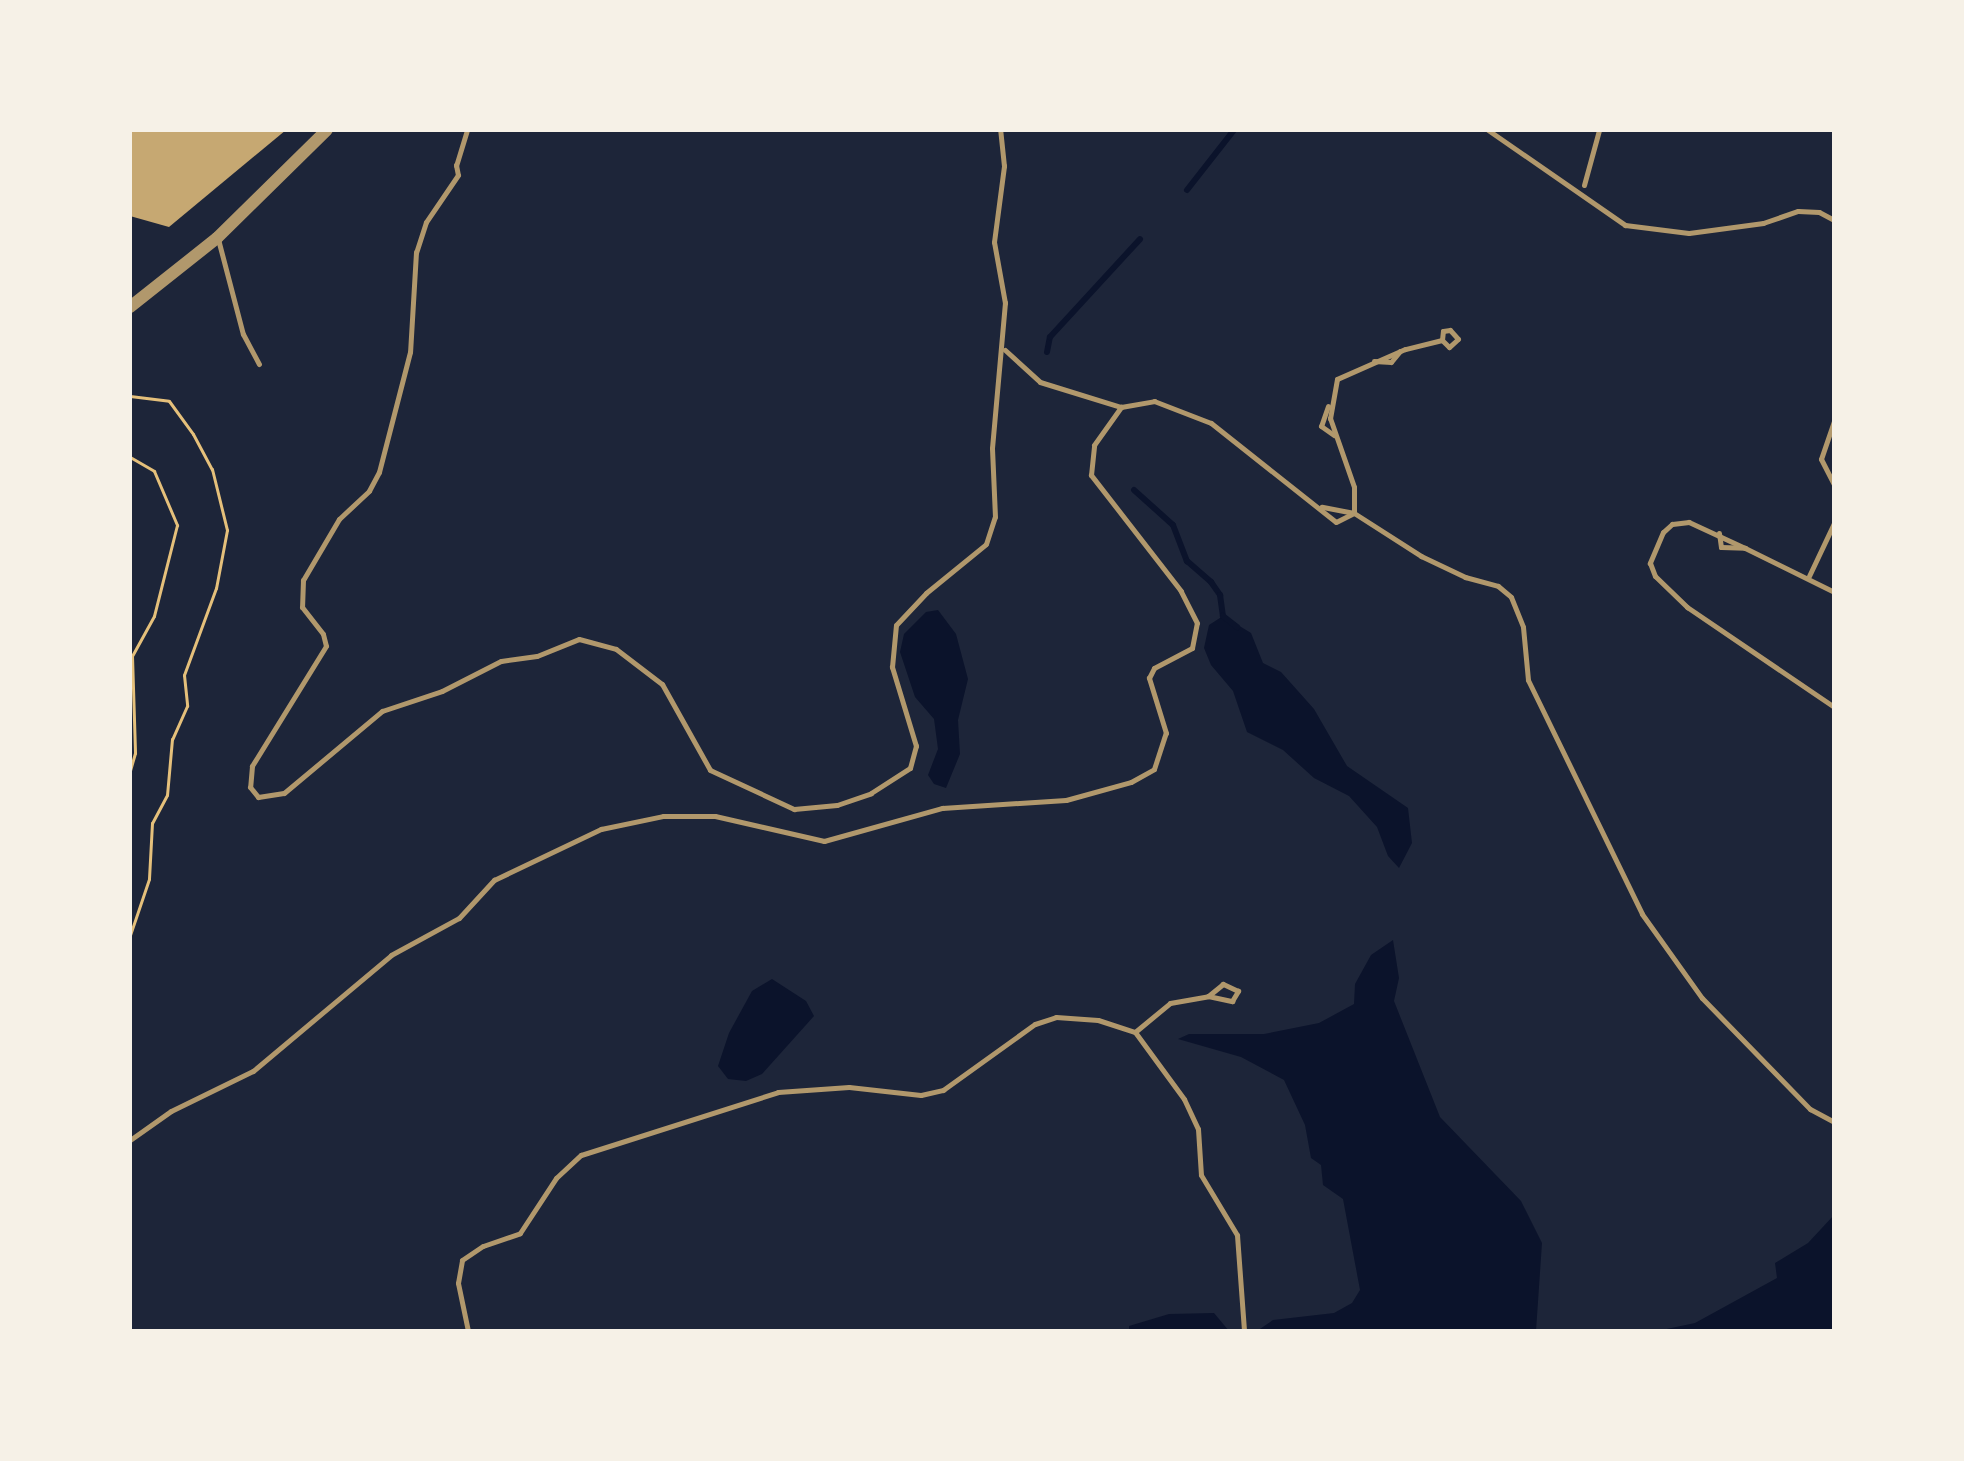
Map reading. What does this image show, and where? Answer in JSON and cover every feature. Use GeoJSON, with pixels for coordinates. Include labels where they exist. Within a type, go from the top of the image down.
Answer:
{"type":"FeatureCollection","features":[{"type":"Feature","properties":{"kind":"street"},"geometry":{"type":"LineString","coordinates":[[130,307],[217,238],[327,130]]}},
{"type":"Feature","properties":{"kind":"lane"},"geometry":{"type":"LineString","coordinates":[[467,130],[456,165],[458,175],[426,222],[416,252],[410,352],[379,472],[369,491],[339,519],[303,580],[302,607],[326,646],[252,766],[250,787],[258,797],[284,793],[382,711],[442,691],[501,661],[537,656],[579,639],[616,649],[662,684],[701,758],[730,783],[811,811],[871,793],[902,775],[916,757],[916,746],[890,646],[896,625],[911,606],[977,552],[992,533],[992,448],[1004,349],[1005,303],[994,242],[1004,166],[1000,130]]}},
{"type":"Feature","properties":{"kind":"lane"},"geometry":{"type":"LineString","coordinates":[[1488,130],[1625,225],[1689,233],[1763,223],[1798,211],[1819,212],[1834,220]]}},
{"type":"Feature","properties":{"kind":"lane"},"geometry":{"type":"LineString","coordinates":[[1584,185],[1599,130]]}},
{"type":"Feature","properties":{"kind":"lane"},"geometry":{"type":"LineString","coordinates":[[217,238],[243,334],[259,364]]}},
{"type":"Feature","properties":{"kind":"lane"},"geometry":{"type":"LineString","coordinates":[[1336,437],[1321,426],[1337,379],[1373,360],[1442,340]]}},
{"type":"Feature","properties":{"kind":"lane"},"geometry":{"type":"LineString","coordinates":[[1004,349],[1040,382],[1121,407],[1154,401],[1211,423],[1322,507],[1336,522],[1354,513]]}},
{"type":"Feature","properties":{"kind":"lane"},"geometry":{"type":"LineString","coordinates":[[1330,398],[1336,437],[1354,487],[1354,513]]}},
{"type":"Feature","properties":{"kind":"lane"},"geometry":{"type":"LineString","coordinates":[[130,1140],[171,1111],[253,1071],[391,955],[459,918],[494,880],[601,829],[663,816],[715,816],[824,841],[942,808],[1066,800],[1131,782],[1154,769],[1166,733],[1149,678],[1154,668],[1192,648],[1197,623],[1181,591],[1091,475],[1094,445],[1121,407]]}},
{"type":"Feature","properties":{"kind":"lane"},"geometry":{"type":"LineString","coordinates":[[1834,421],[1821,459],[1834,484]]}},
{"type":"Feature","properties":{"kind":"lane"},"geometry":{"type":"LineString","coordinates":[[1354,513],[1421,556],[1465,577],[1498,586],[1511,597],[1523,627],[1528,680],[1642,914],[1702,998],[1810,1109],[1834,1122]]}},
{"type":"Feature","properties":{"kind":"lane"},"geometry":{"type":"LineString","coordinates":[[1834,592],[1809,576],[1689,522],[1672,524],[1653,554],[1655,576],[1760,661],[1834,707]]}},
{"type":"Feature","properties":{"kind":"lane"},"geometry":{"type":"LineString","coordinates":[[1809,576],[1834,523]]}},
{"type":"Feature","properties":{"kind":"lane"},"geometry":{"type":"LineString","coordinates":[[1719,533],[1721,547],[1745,548]]}},
{"type":"Feature","properties":{"kind":"lane"},"geometry":{"type":"LineString","coordinates":[[1135,1032],[1170,1003],[1208,996],[1229,983],[1238,991],[1232,1001],[1208,996]]}},
{"type":"Feature","properties":{"kind":"lane"},"geometry":{"type":"LineString","coordinates":[[468,1331],[458,1283],[462,1260],[483,1246],[520,1233],[556,1178],[581,1155],[778,1092],[849,1087],[921,1095],[943,1090],[1047,1018],[1098,1020],[1135,1032],[1195,1118],[1201,1175],[1237,1235],[1244,1331]]}},
{"type":"Feature","properties":{"kind":"path"},"geometry":{"type":"LineString","coordinates":[[130,396],[169,401],[193,434],[212,469],[227,530],[216,588],[184,675],[187,706],[172,739],[167,795],[152,823],[149,879],[130,935]]}},
{"type":"Feature","properties":{"kind":"path"},"geometry":{"type":"LineString","coordinates":[[130,457],[154,471],[177,525],[154,616],[132,656],[135,753],[130,771]]}},
{"type":"Feature","properties":{"kind":"path"},"geometry":{"type":"LineString","coordinates":[[130,560],[130,570]]}},
{"type":"Feature","properties":{"kind":"shaded area"},"geometry":{"type":"Polygon","coordinates":[[[130,130],[1834,130],[1834,1331],[130,1331],[130,130]]]}},
{"type":"Feature","properties":{"kind":"shaded area"},"geometry":{"type":"Polygon","coordinates":[[[938,610],[956,634],[968,679],[958,720],[960,754],[946,788],[934,784],[928,775],[938,749],[934,719],[915,697],[900,652],[904,634],[926,612],[938,610]]]}},
{"type":"Feature","properties":{"kind":"shaded area"},"geometry":{"type":"Polygon","coordinates":[[[1223,616],[1251,633],[1263,663],[1281,672],[1314,709],[1347,766],[1408,808],[1412,843],[1399,868],[1388,856],[1377,827],[1349,796],[1314,778],[1283,750],[1247,732],[1233,691],[1211,665],[1204,648],[1209,625],[1223,616]]]}},
{"type":"Feature","properties":{"kind":"shaded area"},"geometry":{"type":"Polygon","coordinates":[[[1393,940],[1399,978],[1394,1001],[1440,1117],[1521,1201],[1542,1243],[1536,1331],[1257,1331],[1273,1320],[1334,1313],[1352,1303],[1360,1290],[1343,1199],[1323,1185],[1321,1165],[1311,1158],[1305,1125],[1284,1080],[1241,1057],[1178,1039],[1189,1034],[1264,1034],[1319,1023],[1354,1004],[1355,984],[1371,955],[1393,940]]]}},
{"type":"Feature","properties":{"kind":"shaded area"},"geometry":{"type":"Polygon","coordinates":[[[772,979],[806,1001],[814,1016],[762,1074],[746,1081],[728,1079],[718,1066],[729,1033],[752,991],[772,979]]]}},
{"type":"Feature","properties":{"kind":"shaded area"},"geometry":{"type":"Polygon","coordinates":[[[1834,1215],[1834,1331],[1657,1331],[1695,1323],[1777,1278],[1775,1263],[1808,1243],[1834,1215]]]}},
{"type":"Feature","properties":{"kind":"shaded area"},"geometry":{"type":"Polygon","coordinates":[[[1214,1313],[1229,1331],[1129,1331],[1129,1326],[1169,1314],[1214,1313]]]}},
{"type":"Feature","properties":{"kind":"building"},"geometry":{"type":"Polygon","coordinates":[[[130,130],[286,130],[169,227],[130,216],[130,130]]]}},
{"type":"Feature","properties":{"kind":"waterway"},"geometry":{"type":"LineString","coordinates":[[1187,190],[1234,130]]}},
{"type":"Feature","properties":{"kind":"waterway"},"geometry":{"type":"LineString","coordinates":[[1047,352],[1050,337],[1140,239]]}},
{"type":"Feature","properties":{"kind":"waterway"},"geometry":{"type":"LineString","coordinates":[[1134,490],[1173,525],[1187,561],[1211,582],[1220,595],[1223,616],[1237,627]]}}]}
